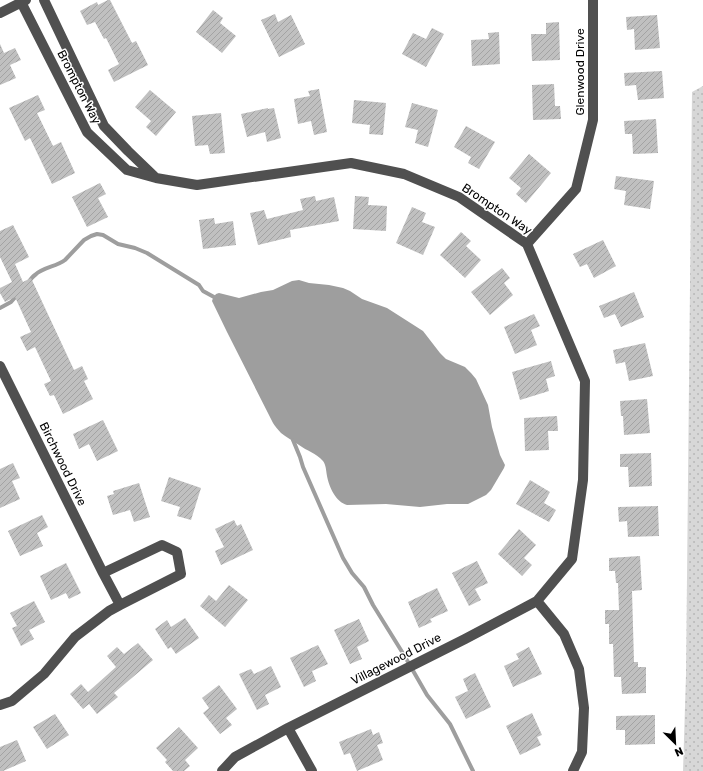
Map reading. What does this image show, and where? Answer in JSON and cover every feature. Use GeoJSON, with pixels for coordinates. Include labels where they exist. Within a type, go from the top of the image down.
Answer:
{"type":"FeatureCollection","features":[{"type":"Feature","properties":{"kind":"street","name":"Brompton Way"},"geometry":{"type":"LineString","coordinates":[[44,0],[104,126],[156,178]]}},
{"type":"Feature","properties":{"kind":"street","name":"Glenwood Drive"},"geometry":{"type":"LineString","coordinates":[[527,244],[576,189],[593,120],[593,0]]}},
{"type":"Feature","properties":{"kind":"street","name":"Brompton Way"},"geometry":{"type":"LineString","coordinates":[[23,1],[87,132],[126,170],[156,178],[197,185],[352,163],[404,174],[459,197],[527,244],[585,381],[583,480],[572,559]]}},
{"type":"Feature","properties":{"kind":"street"},"geometry":{"type":"LineString","coordinates":[[0,13],[23,1]]}},
{"type":"Feature","properties":{"kind":"street","name":"Birchwood Drive"},"geometry":{"type":"LineString","coordinates":[[0,366],[103,573],[120,604]]}},
{"type":"Feature","properties":{"kind":"street"},"geometry":{"type":"LineString","coordinates":[[0,705],[12,701],[44,674],[75,637],[109,611],[181,574],[176,552],[162,545],[103,573]]}},
{"type":"Feature","properties":{"kind":"street","name":"Villagewood Drive"},"geometry":{"type":"LineString","coordinates":[[222,771],[235,757],[288,728],[537,601],[572,559]]}},
{"type":"Feature","properties":{"kind":"street"},"geometry":{"type":"LineString","coordinates":[[537,601],[564,634],[579,669],[584,708],[582,752],[573,771]]}},
{"type":"Feature","properties":{"kind":"street"},"geometry":{"type":"LineString","coordinates":[[288,728],[312,771]]}},
{"type":"Feature","properties":{"kind":"shaded area"},"geometry":{"type":"Polygon","coordinates":[[[703,86],[703,771],[683,771],[686,675],[692,92],[703,86]]]}},
{"type":"Feature","properties":{"kind":"shaded area"},"geometry":{"type":"Polygon","coordinates":[[[299,280],[343,288],[362,299],[387,308],[423,331],[446,359],[465,367],[471,373],[476,379],[488,405],[492,427],[500,455],[505,465],[491,490],[486,495],[468,504],[447,504],[420,507],[386,504],[347,505],[336,497],[329,485],[323,461],[279,431],[273,423],[212,301],[216,294],[219,293],[239,298],[273,290],[292,281],[299,280]]]}},
{"type":"Feature","properties":{"kind":"building"},"geometry":{"type":"Polygon","coordinates":[[[110,0],[132,43],[136,41],[148,65],[114,82],[108,70],[119,64],[106,38],[104,39],[95,22],[87,25],[80,11],[97,2],[98,5],[110,0]]]}},
{"type":"Feature","properties":{"kind":"building"},"geometry":{"type":"Polygon","coordinates":[[[213,10],[223,18],[220,23],[236,36],[222,53],[196,32],[213,10]]]}},
{"type":"Feature","properties":{"kind":"building"},"geometry":{"type":"Polygon","coordinates":[[[275,14],[278,22],[291,15],[305,44],[279,57],[261,20],[275,14]]]}},
{"type":"Feature","properties":{"kind":"building"},"geometry":{"type":"Polygon","coordinates":[[[657,15],[660,48],[635,50],[634,29],[627,30],[626,17],[657,15]]]}},
{"type":"Feature","properties":{"kind":"building"},"geometry":{"type":"Polygon","coordinates":[[[559,22],[560,60],[532,61],[531,34],[546,34],[546,23],[559,22]]]}},
{"type":"Feature","properties":{"kind":"building"},"geometry":{"type":"Polygon","coordinates":[[[432,28],[444,34],[426,67],[402,54],[413,33],[426,39],[432,28]]]}},
{"type":"Feature","properties":{"kind":"building"},"geometry":{"type":"Polygon","coordinates":[[[499,32],[500,64],[472,66],[471,40],[489,39],[488,33],[499,32]]]}},
{"type":"Feature","properties":{"kind":"building"},"geometry":{"type":"Polygon","coordinates":[[[0,44],[4,53],[15,48],[21,60],[10,65],[16,78],[0,85],[0,44]]]}},
{"type":"Feature","properties":{"kind":"building"},"geometry":{"type":"Polygon","coordinates":[[[662,71],[664,98],[638,100],[636,85],[625,86],[624,73],[662,71]]]}},
{"type":"Feature","properties":{"kind":"building"},"geometry":{"type":"Polygon","coordinates":[[[554,84],[555,106],[560,106],[561,119],[533,120],[532,85],[554,84]]]}},
{"type":"Feature","properties":{"kind":"building"},"geometry":{"type":"Polygon","coordinates":[[[319,89],[327,132],[314,135],[311,121],[298,124],[294,99],[310,96],[308,91],[319,89]]]}},
{"type":"Feature","properties":{"kind":"building"},"geometry":{"type":"Polygon","coordinates":[[[150,90],[176,112],[156,136],[146,127],[151,121],[135,107],[150,90]]]}},
{"type":"Feature","properties":{"kind":"building"},"geometry":{"type":"Polygon","coordinates":[[[38,95],[45,110],[37,113],[53,146],[61,142],[75,173],[52,184],[30,138],[25,141],[9,108],[38,95]]]}},
{"type":"Feature","properties":{"kind":"building"},"geometry":{"type":"Polygon","coordinates":[[[354,100],[386,103],[383,135],[369,134],[370,125],[352,123],[354,100]]]}},
{"type":"Feature","properties":{"kind":"building"},"geometry":{"type":"Polygon","coordinates":[[[412,103],[438,110],[428,147],[415,143],[418,130],[405,127],[412,103]]]}},
{"type":"Feature","properties":{"kind":"building"},"geometry":{"type":"Polygon","coordinates":[[[274,108],[281,138],[267,142],[265,132],[247,137],[241,114],[274,108]]]}},
{"type":"Feature","properties":{"kind":"building"},"geometry":{"type":"Polygon","coordinates":[[[221,113],[225,153],[210,154],[208,145],[195,146],[192,116],[221,113]]]}},
{"type":"Feature","properties":{"kind":"building"},"geometry":{"type":"Polygon","coordinates":[[[656,119],[658,153],[633,154],[632,134],[625,134],[624,121],[656,119]]]}},
{"type":"Feature","properties":{"kind":"building"},"geometry":{"type":"Polygon","coordinates":[[[466,126],[495,142],[479,169],[468,163],[471,157],[454,147],[466,126]]]}},
{"type":"Feature","properties":{"kind":"building"},"geometry":{"type":"Polygon","coordinates":[[[529,154],[551,173],[526,203],[516,194],[521,188],[509,178],[529,154]]]}},
{"type":"Feature","properties":{"kind":"building"},"geometry":{"type":"Polygon","coordinates":[[[616,176],[654,181],[650,209],[624,205],[626,191],[614,189],[616,176]]]}},
{"type":"Feature","properties":{"kind":"building"},"geometry":{"type":"Polygon","coordinates":[[[100,183],[106,194],[98,198],[108,217],[87,227],[72,197],[100,183]]]}},
{"type":"Feature","properties":{"kind":"building"},"geometry":{"type":"Polygon","coordinates":[[[315,196],[316,201],[334,197],[339,221],[290,230],[291,237],[258,245],[250,213],[264,210],[267,219],[303,210],[300,199],[315,196]]]}},
{"type":"Feature","properties":{"kind":"building"},"geometry":{"type":"Polygon","coordinates":[[[355,196],[369,197],[368,205],[387,206],[386,231],[353,229],[355,196]]]}},
{"type":"Feature","properties":{"kind":"building"},"geometry":{"type":"Polygon","coordinates":[[[412,207],[426,213],[422,222],[435,227],[423,255],[396,243],[412,207]]]}},
{"type":"Feature","properties":{"kind":"building"},"geometry":{"type":"Polygon","coordinates":[[[214,218],[215,224],[233,221],[236,245],[203,249],[199,220],[214,218]]]}},
{"type":"Feature","properties":{"kind":"building"},"geometry":{"type":"Polygon","coordinates":[[[13,225],[29,257],[15,264],[23,282],[31,278],[74,370],[82,366],[88,379],[84,381],[93,399],[63,414],[54,395],[50,396],[44,384],[51,381],[35,347],[27,351],[20,337],[31,332],[15,297],[5,302],[0,293],[0,288],[12,282],[0,257],[0,231],[13,225]]]}},
{"type":"Feature","properties":{"kind":"building"},"geometry":{"type":"Polygon","coordinates":[[[461,232],[471,241],[466,246],[481,260],[465,278],[440,255],[461,232]]]}},
{"type":"Feature","properties":{"kind":"building"},"geometry":{"type":"Polygon","coordinates":[[[603,240],[616,266],[594,278],[587,264],[580,267],[573,254],[603,240]]]}},
{"type":"Feature","properties":{"kind":"building"},"geometry":{"type":"Polygon","coordinates":[[[502,268],[510,278],[504,283],[513,295],[490,315],[471,292],[502,268]]]}},
{"type":"Feature","properties":{"kind":"building"},"geometry":{"type":"Polygon","coordinates":[[[634,292],[644,317],[621,327],[615,314],[604,318],[599,306],[634,292]]]}},
{"type":"Feature","properties":{"kind":"building"},"geometry":{"type":"Polygon","coordinates":[[[534,314],[540,326],[531,330],[537,345],[515,354],[504,327],[534,314]]]}},
{"type":"Feature","properties":{"kind":"building"},"geometry":{"type":"Polygon","coordinates":[[[645,343],[653,376],[629,381],[625,362],[616,364],[613,350],[645,343]]]}},
{"type":"Feature","properties":{"kind":"building"},"geometry":{"type":"Polygon","coordinates":[[[551,361],[555,376],[546,379],[549,391],[520,400],[512,372],[551,361]]]}},
{"type":"Feature","properties":{"kind":"building"},"geometry":{"type":"Polygon","coordinates":[[[647,399],[650,433],[624,435],[623,416],[621,416],[620,401],[647,399]]]}},
{"type":"Feature","properties":{"kind":"building"},"geometry":{"type":"Polygon","coordinates":[[[557,416],[558,431],[548,431],[549,450],[525,451],[524,418],[557,416]]]}},
{"type":"Feature","properties":{"kind":"building"},"geometry":{"type":"Polygon","coordinates":[[[103,420],[118,451],[97,461],[89,444],[79,449],[73,434],[103,420]]]}},
{"type":"Feature","properties":{"kind":"building"},"geometry":{"type":"Polygon","coordinates":[[[651,453],[652,486],[629,487],[628,467],[620,467],[620,454],[651,453]]]}},
{"type":"Feature","properties":{"kind":"building"},"geometry":{"type":"Polygon","coordinates":[[[13,463],[20,478],[12,481],[20,499],[0,508],[0,469],[13,463]]]}},
{"type":"Feature","properties":{"kind":"building"},"geometry":{"type":"Polygon","coordinates":[[[169,477],[201,488],[191,520],[177,516],[180,507],[161,501],[169,477]]]}},
{"type":"Feature","properties":{"kind":"building"},"geometry":{"type":"Polygon","coordinates":[[[530,480],[550,492],[544,503],[556,510],[549,522],[516,504],[530,480]]]}},
{"type":"Feature","properties":{"kind":"building"},"geometry":{"type":"Polygon","coordinates":[[[139,483],[150,517],[134,522],[130,510],[113,515],[107,496],[114,494],[113,491],[139,483]]]}},
{"type":"Feature","properties":{"kind":"building"},"geometry":{"type":"Polygon","coordinates":[[[658,506],[659,536],[628,537],[627,521],[619,522],[618,507],[658,506]]]}},
{"type":"Feature","properties":{"kind":"building"},"geometry":{"type":"Polygon","coordinates":[[[42,515],[48,527],[37,533],[43,546],[20,556],[8,531],[42,515]]]}},
{"type":"Feature","properties":{"kind":"building"},"geometry":{"type":"Polygon","coordinates":[[[234,520],[237,526],[241,524],[253,550],[221,565],[215,551],[224,547],[215,529],[234,520]]]}},
{"type":"Feature","properties":{"kind":"building"},"geometry":{"type":"Polygon","coordinates":[[[519,529],[536,545],[524,558],[532,565],[522,576],[498,554],[519,529]]]}},
{"type":"Feature","properties":{"kind":"building"},"geometry":{"type":"Polygon","coordinates":[[[640,556],[642,590],[632,591],[634,662],[638,662],[638,667],[646,667],[646,693],[622,694],[621,677],[614,677],[613,644],[609,644],[609,624],[605,624],[605,610],[619,610],[618,583],[616,583],[615,571],[609,571],[609,558],[640,556]]]}},
{"type":"Feature","properties":{"kind":"building"},"geometry":{"type":"Polygon","coordinates":[[[477,561],[488,583],[475,589],[481,600],[469,606],[452,573],[477,561]]]}},
{"type":"Feature","properties":{"kind":"building"},"geometry":{"type":"Polygon","coordinates":[[[66,563],[81,593],[69,599],[66,593],[51,600],[40,576],[66,563]]]}},
{"type":"Feature","properties":{"kind":"building"},"geometry":{"type":"Polygon","coordinates":[[[229,585],[248,600],[225,627],[200,606],[209,595],[216,601],[229,585]]]}},
{"type":"Feature","properties":{"kind":"building"},"geometry":{"type":"Polygon","coordinates":[[[437,588],[448,611],[430,619],[432,622],[419,628],[408,602],[437,588]]]}},
{"type":"Feature","properties":{"kind":"building"},"geometry":{"type":"Polygon","coordinates":[[[34,601],[45,622],[29,630],[34,639],[21,646],[12,628],[17,626],[10,613],[34,601]]]}},
{"type":"Feature","properties":{"kind":"building"},"geometry":{"type":"Polygon","coordinates":[[[185,618],[199,638],[176,654],[171,647],[168,649],[155,629],[167,620],[171,627],[185,618]]]}},
{"type":"Feature","properties":{"kind":"building"},"geometry":{"type":"Polygon","coordinates":[[[359,619],[369,641],[357,647],[362,659],[350,664],[334,630],[359,619]]]}},
{"type":"Feature","properties":{"kind":"building"},"geometry":{"type":"Polygon","coordinates":[[[138,643],[153,660],[114,693],[118,697],[97,714],[89,704],[83,709],[70,694],[81,684],[88,692],[116,667],[107,656],[117,647],[124,654],[138,643]]]}},
{"type":"Feature","properties":{"kind":"building"},"geometry":{"type":"Polygon","coordinates":[[[318,645],[328,664],[312,671],[316,681],[304,687],[290,658],[318,645]]]}},
{"type":"Feature","properties":{"kind":"building"},"geometry":{"type":"Polygon","coordinates":[[[529,647],[542,674],[513,687],[504,666],[519,659],[516,654],[529,647]]]}},
{"type":"Feature","properties":{"kind":"building"},"geometry":{"type":"Polygon","coordinates":[[[271,666],[281,687],[265,695],[269,704],[257,710],[239,674],[251,669],[254,674],[271,666]]]}},
{"type":"Feature","properties":{"kind":"building"},"geometry":{"type":"Polygon","coordinates":[[[475,673],[491,707],[466,719],[455,697],[468,691],[463,679],[475,673]]]}},
{"type":"Feature","properties":{"kind":"building"},"geometry":{"type":"Polygon","coordinates":[[[219,685],[237,709],[226,718],[232,725],[220,734],[203,713],[209,708],[202,698],[219,685]]]}},
{"type":"Feature","properties":{"kind":"building"},"geometry":{"type":"Polygon","coordinates":[[[532,713],[542,735],[537,737],[541,745],[520,755],[506,726],[532,713]]]}},
{"type":"Feature","properties":{"kind":"building"},"geometry":{"type":"Polygon","coordinates":[[[55,714],[69,735],[47,749],[33,727],[55,714]]]}},
{"type":"Feature","properties":{"kind":"building"},"geometry":{"type":"Polygon","coordinates":[[[655,715],[655,744],[625,745],[625,730],[616,730],[616,716],[655,715]]]}},
{"type":"Feature","properties":{"kind":"building"},"geometry":{"type":"Polygon","coordinates":[[[179,727],[198,748],[185,760],[190,766],[184,771],[173,771],[165,762],[167,760],[156,748],[179,727]]]}},
{"type":"Feature","properties":{"kind":"building"},"geometry":{"type":"Polygon","coordinates":[[[371,729],[373,735],[379,732],[383,743],[377,745],[383,760],[357,771],[350,753],[344,755],[339,742],[371,729]]]}},
{"type":"Feature","properties":{"kind":"building"},"geometry":{"type":"Polygon","coordinates":[[[17,740],[26,761],[0,771],[0,747],[17,740]]]}},
{"type":"Feature","properties":{"kind":"waterway"},"geometry":{"type":"LineString","coordinates":[[28,283],[38,272],[65,260],[84,240],[97,234],[103,235],[118,244],[135,248],[147,253],[199,285],[203,291],[214,297]]}},
{"type":"Feature","properties":{"kind":"waterway"},"geometry":{"type":"LineString","coordinates":[[0,308],[11,302],[18,294]]}},
{"type":"Feature","properties":{"kind":"waterway"},"geometry":{"type":"LineString","coordinates":[[293,440],[303,467],[343,558],[352,573],[364,587],[373,605],[427,695],[450,724],[473,771]]}}]}
